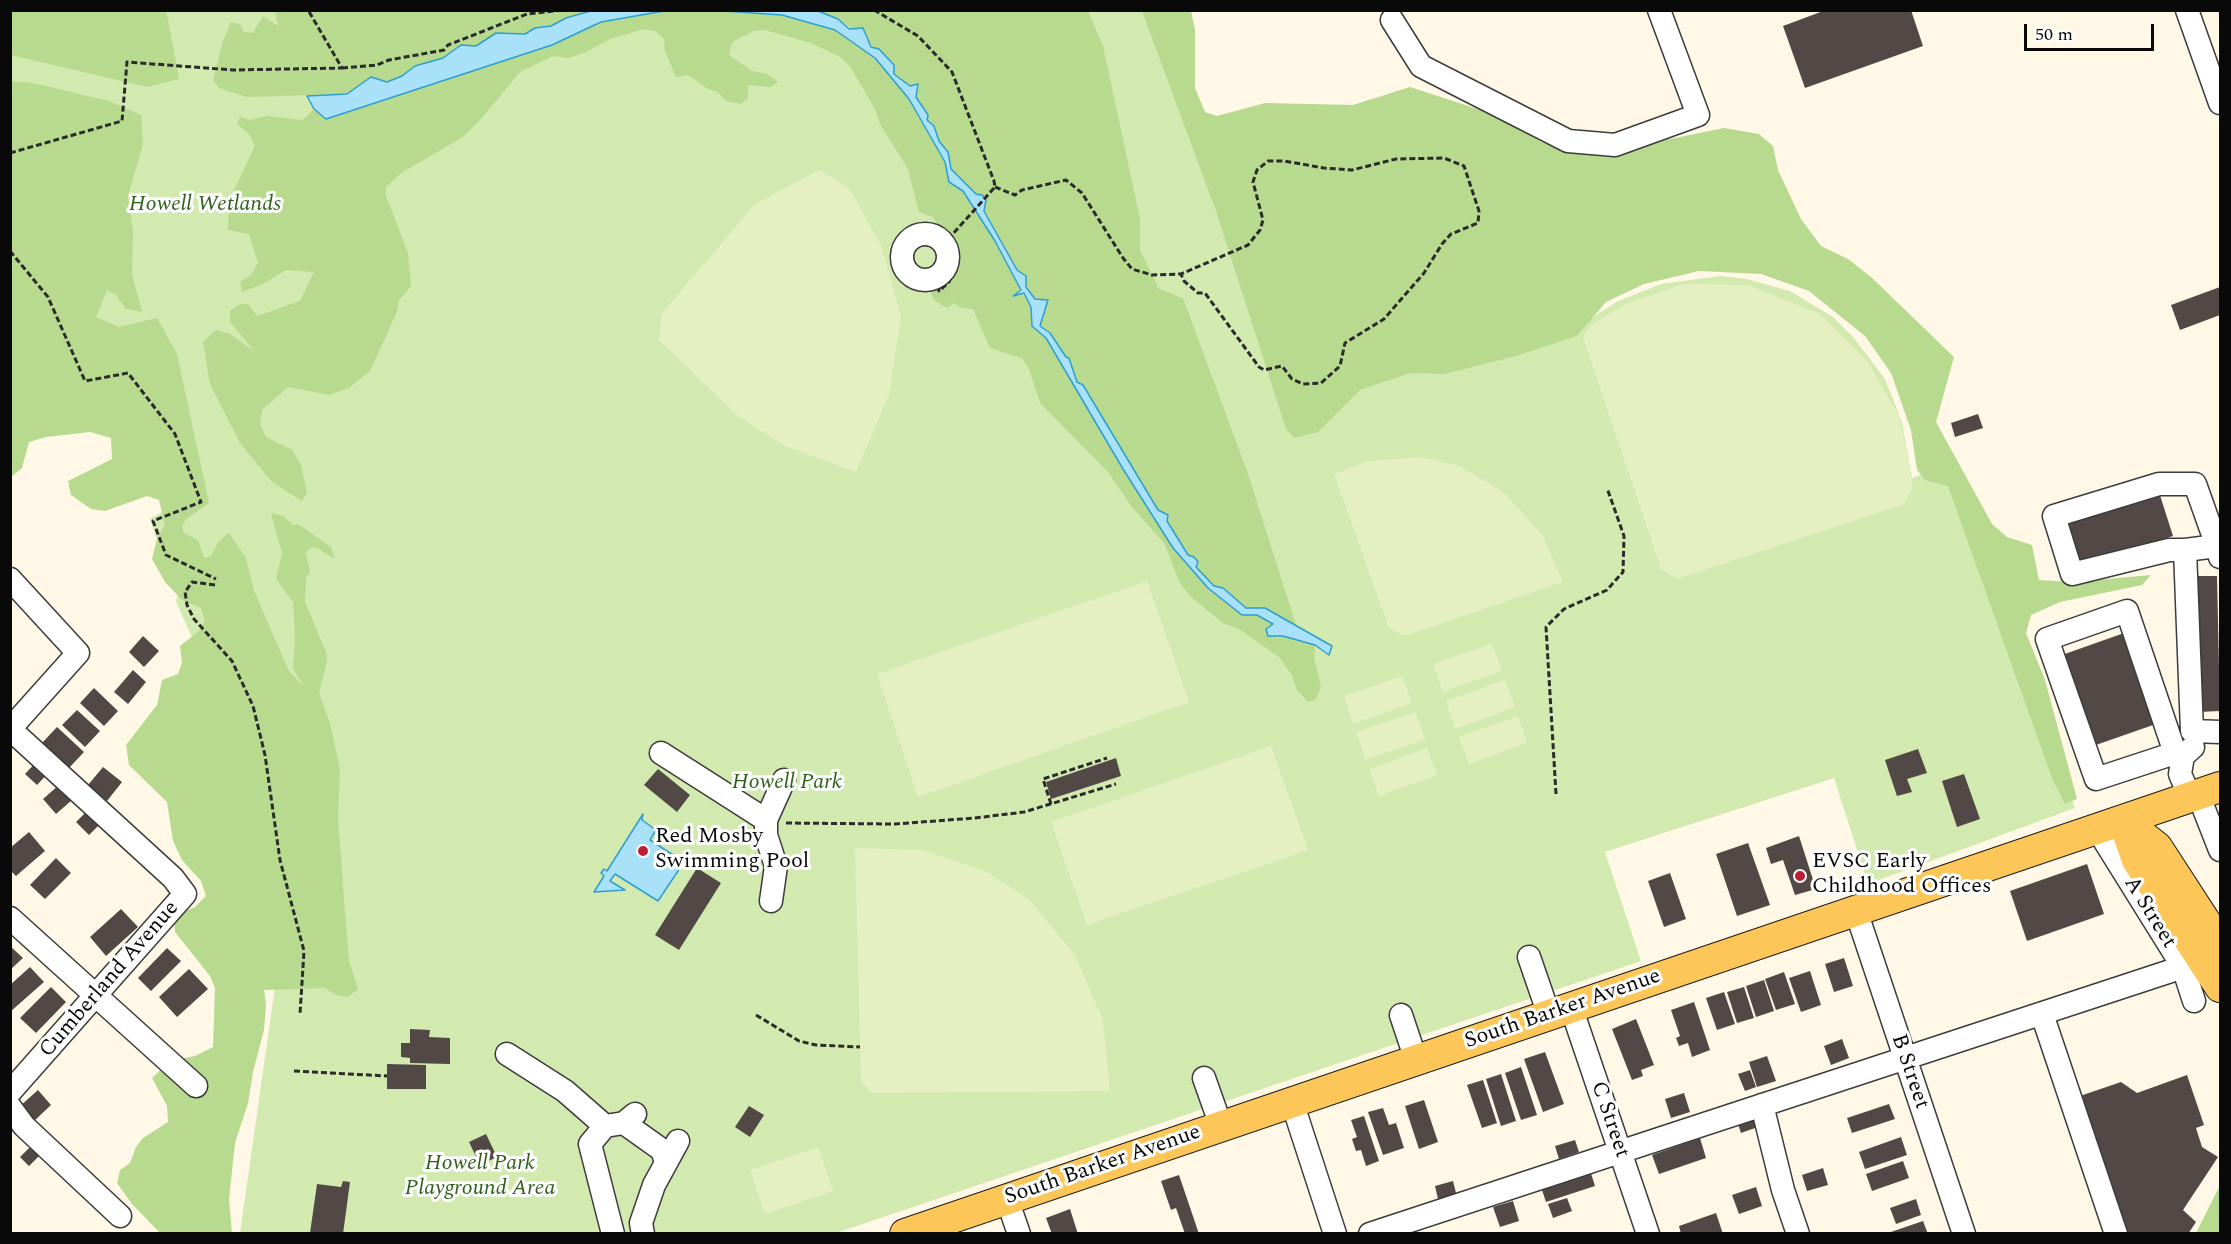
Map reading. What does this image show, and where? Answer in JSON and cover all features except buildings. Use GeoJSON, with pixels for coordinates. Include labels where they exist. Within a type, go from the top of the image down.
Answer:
{"type":"FeatureCollection","features":[{"type":"Feature","properties":{"kind":"main road","name":"South Barker Avenue"},"geometry":{"type":"LineString","coordinates":[[905,1233],[2110,824],[2207,802]]}},
{"type":"Feature","properties":{"kind":"main road"},"geometry":{"type":"LineString","coordinates":[[2110,824],[2157,847],[2220,944]]}},
{"type":"Feature","properties":{"kind":"main road"},"geometry":{"type":"LineString","coordinates":[[2110,824],[2137,860],[2220,987]]}},
{"type":"Feature","properties":{"kind":"street"},"geometry":{"type":"LineString","coordinates":[[1392,20],[1421,66],[1568,141],[1615,146],[1698,115],[1659,10]]}},
{"type":"Feature","properties":{"kind":"street"},"geometry":{"type":"LineString","coordinates":[[2187,10],[2220,104]]}},
{"type":"Feature","properties":{"kind":"street"},"geometry":{"type":"LineString","coordinates":[[2159,484],[2195,484],[2219,549],[2169,550],[2072,574],[2054,516],[2159,484]]}},
{"type":"Feature","properties":{"kind":"street"},"geometry":{"type":"LineString","coordinates":[[2185,550],[2193,747],[2179,755],[2096,779],[2047,639],[2127,611],[2179,755],[2180,774],[2207,802],[2219,844]]}},
{"type":"Feature","properties":{"kind":"street"},"geometry":{"type":"LineString","coordinates":[[10,579],[78,652],[10,729]]}},
{"type":"Feature","properties":{"kind":"street","name":"Cumberland Avenue"},"geometry":{"type":"LineString","coordinates":[[10,729],[173,878],[185,894],[10,1092]]}},
{"type":"Feature","properties":{"kind":"street"},"geometry":{"type":"LineString","coordinates":[[2192,731],[2220,732]]}},
{"type":"Feature","properties":{"kind":"street"},"geometry":{"type":"LineString","coordinates":[[661,753],[766,820]]}},
{"type":"Feature","properties":{"kind":"street"},"geometry":{"type":"LineString","coordinates":[[771,901],[776,866],[766,836],[766,820],[784,780]]}},
{"type":"Feature","properties":{"kind":"street","name":"A Street"},"geometry":{"type":"LineString","coordinates":[[2110,824],[2183,967],[2194,1001]]}},
{"type":"Feature","properties":{"kind":"street","name":"B Street"},"geometry":{"type":"LineString","coordinates":[[1856,911],[1964,1233]]}},
{"type":"Feature","properties":{"kind":"street"},"geometry":{"type":"LineString","coordinates":[[10,918],[196,1086]]}},
{"type":"Feature","properties":{"kind":"street","name":"C Street"},"geometry":{"type":"LineString","coordinates":[[1529,957],[1560,1011],[1619,1150],[1648,1233]]}},
{"type":"Feature","properties":{"kind":"street"},"geometry":{"type":"LineString","coordinates":[[1370,1233],[1619,1150],[1905,1060],[2183,967]]}},
{"type":"Feature","properties":{"kind":"street"},"geometry":{"type":"LineString","coordinates":[[2042,1014],[2116,1233]]}},
{"type":"Feature","properties":{"kind":"street"},"geometry":{"type":"LineString","coordinates":[[1401,1015],[1416,1060]]}},
{"type":"Feature","properties":{"kind":"street"},"geometry":{"type":"LineString","coordinates":[[507,1054],[565,1091],[621,1121],[662,1150],[666,1162]]}},
{"type":"Feature","properties":{"kind":"street"},"geometry":{"type":"LineString","coordinates":[[1204,1077],[1221,1126]]}},
{"type":"Feature","properties":{"kind":"street"},"geometry":{"type":"LineString","coordinates":[[1292,1102],[1335,1233]]}},
{"type":"Feature","properties":{"kind":"street"},"geometry":{"type":"LineString","coordinates":[[1762,1105],[1783,1190],[1798,1233]]}},
{"type":"Feature","properties":{"kind":"street"},"geometry":{"type":"LineString","coordinates":[[10,1107],[24,1126],[120,1216]]}},
{"type":"Feature","properties":{"kind":"street"},"geometry":{"type":"LineString","coordinates":[[613,1233],[590,1144],[621,1121]]}},
{"type":"Feature","properties":{"kind":"street"},"geometry":{"type":"LineString","coordinates":[[643,1233],[641,1223],[654,1185],[678,1141]]}},
{"type":"Feature","properties":{"kind":"street"},"geometry":{"type":"LineString","coordinates":[[1007,1199],[1019,1233]]}},
{"type":"Feature","properties":{"kind":"path"},"geometry":{"type":"LineString","coordinates":[[308,10],[342,68]]}},
{"type":"Feature","properties":{"kind":"path"},"geometry":{"type":"LineString","coordinates":[[10,153],[122,121],[127,63],[233,70],[377,65],[388,60],[444,50],[448,45],[527,14],[564,10]]}},
{"type":"Feature","properties":{"kind":"path"},"geometry":{"type":"LineString","coordinates":[[874,10],[918,36],[952,72],[995,187],[1015,195],[1022,190],[1066,180],[1082,193],[1132,269],[1152,275],[1181,274],[1248,245],[1260,230],[1263,220],[1253,182],[1257,170],[1268,161],[1352,170],[1396,159],[1444,158],[1464,166],[1479,211],[1478,223],[1451,234],[1424,273],[1384,319],[1345,343],[1340,366],[1321,383],[1303,384],[1292,380],[1282,366],[1264,370],[1259,367],[1204,293],[1198,293],[1184,281],[1181,274]]}},
{"type":"Feature","properties":{"kind":"path"},"geometry":{"type":"LineString","coordinates":[[928,286],[939,291],[949,282],[957,260],[957,252],[951,237],[995,187]]}},
{"type":"Feature","properties":{"kind":"path"},"geometry":{"type":"LineString","coordinates":[[10,251],[48,297],[85,381],[128,374],[175,434],[201,502],[153,521],[166,555],[216,579]]}},
{"type":"Feature","properties":{"kind":"path"},"geometry":{"type":"LineString","coordinates":[[1556,794],[1546,627],[1564,609],[1607,590],[1623,572],[1624,536],[1607,488]]}},
{"type":"Feature","properties":{"kind":"path"},"geometry":{"type":"LineString","coordinates":[[215,585],[192,582],[185,592],[187,604],[194,619],[232,661],[253,706],[265,755],[276,842],[304,951],[300,1014]]}},
{"type":"Feature","properties":{"kind":"path"},"geometry":{"type":"LineString","coordinates":[[1051,804],[1043,779],[1107,758]]}},
{"type":"Feature","properties":{"kind":"path"},"geometry":{"type":"LineString","coordinates":[[766,820],[813,826],[895,824],[975,818],[1023,812],[1116,784]]}},
{"type":"Feature","properties":{"kind":"path"},"geometry":{"type":"LineString","coordinates":[[756,1015],[799,1041],[816,1045],[861,1047]]}},
{"type":"Feature","properties":{"kind":"path"},"geometry":{"type":"LineString","coordinates":[[294,1071],[387,1076]]}},
{"type":"Feature","properties":{"kind":"green space"},"geometry":{"type":"Polygon","coordinates":[[[11,10],[164,11],[167,14],[179,79],[147,87],[11,55],[11,10]]]}},
{"type":"Feature","properties":{"kind":"green space"},"geometry":{"type":"Polygon","coordinates":[[[724,10],[782,15],[835,30],[875,58],[909,99],[946,162],[949,182],[963,191],[995,241],[1021,290],[1015,295],[1023,293],[1031,307],[1032,326],[1046,338],[1123,469],[1173,548],[1208,588],[1242,615],[1257,615],[1274,625],[1276,638],[1283,636],[1315,645],[1314,657],[1321,687],[1316,699],[1308,702],[1297,690],[1292,675],[1279,657],[1239,629],[1223,623],[1190,596],[1180,583],[1164,543],[1132,507],[1108,472],[1040,403],[1029,369],[1022,358],[990,348],[973,309],[961,308],[954,303],[947,308],[935,301],[931,294],[953,260],[949,245],[933,217],[919,212],[908,169],[880,124],[875,109],[851,68],[842,58],[811,43],[765,30],[754,31],[732,42],[729,55],[752,71],[767,74],[778,82],[771,87],[748,85],[748,98],[741,104],[726,101],[718,92],[708,89],[688,75],[676,77],[665,51],[664,39],[655,31],[644,29],[610,39],[584,53],[568,58],[553,56],[520,72],[463,137],[401,173],[386,187],[386,196],[408,253],[411,286],[399,300],[397,312],[370,371],[349,388],[329,395],[288,387],[262,410],[260,425],[266,437],[292,450],[301,465],[307,492],[302,501],[272,482],[240,443],[210,384],[203,342],[216,330],[230,334],[254,351],[230,322],[230,311],[240,304],[248,304],[257,316],[300,301],[314,272],[286,270],[263,284],[242,292],[240,282],[251,275],[258,263],[249,234],[228,230],[229,201],[255,146],[249,134],[237,124],[240,117],[250,120],[267,116],[303,120],[314,109],[327,118],[552,45],[601,22],[664,11],[724,10]]]}},
{"type":"Feature","properties":{"kind":"green space"},"geometry":{"type":"Polygon","coordinates":[[[10,11],[1151,11],[1206,157],[1582,324],[1618,301],[1661,284],[1720,276],[1747,279],[1790,291],[1833,317],[1854,338],[1885,379],[1902,422],[1912,478],[1952,464],[2075,808],[1868,884],[1834,778],[1605,852],[1641,961],[836,1233],[240,1233],[274,994],[280,916],[208,673],[176,602],[180,580],[166,567],[150,519],[182,500],[167,430],[11,420],[10,11]]]}},
{"type":"Feature","properties":{"kind":"green space"},"geometry":{"type":"Polygon","coordinates":[[[275,11],[594,11],[566,18],[552,26],[535,28],[525,34],[496,33],[476,46],[461,45],[443,58],[415,66],[402,76],[387,82],[371,77],[347,94],[247,97],[219,88],[213,80],[223,41],[231,22],[240,24],[244,32],[253,33],[263,16],[278,26],[275,11]]]}},
{"type":"Feature","properties":{"kind":"green space"},"geometry":{"type":"Polygon","coordinates":[[[818,11],[1088,11],[1103,46],[1140,219],[1140,250],[1159,289],[1183,298],[1248,474],[1297,628],[1265,608],[1246,608],[1223,588],[1215,586],[1196,567],[1194,557],[1188,555],[1158,510],[1083,385],[1077,382],[1050,333],[1040,325],[1040,301],[1035,299],[1025,287],[976,194],[951,169],[948,152],[939,141],[934,126],[927,120],[927,115],[910,86],[894,74],[866,38],[838,19],[818,11]]]}},
{"type":"Feature","properties":{"kind":"green space"},"geometry":{"type":"Polygon","coordinates":[[[1142,11],[1191,11],[1195,30],[1195,88],[1205,112],[1217,116],[1265,103],[1353,105],[1410,87],[1493,114],[1541,142],[1564,150],[1649,135],[1670,139],[1724,128],[1759,134],[1773,146],[1778,170],[1801,219],[1821,246],[1848,259],[1871,277],[1954,357],[1936,422],[1992,524],[2007,537],[2032,545],[2039,580],[2072,582],[2151,575],[2142,585],[2060,602],[2031,615],[2026,633],[2045,680],[2077,799],[2065,804],[2052,778],[1948,486],[1925,480],[1917,470],[1911,430],[1891,373],[1865,336],[1809,291],[1761,274],[1699,271],[1644,284],[1606,302],[1577,336],[1519,355],[1445,374],[1410,373],[1360,390],[1318,432],[1294,438],[1286,429],[1216,211],[1142,11]]]}},
{"type":"Feature","properties":{"kind":"green space"},"geometry":{"type":"Polygon","coordinates":[[[11,81],[33,83],[109,101],[141,115],[143,144],[128,196],[133,231],[132,274],[142,312],[126,309],[116,295],[107,290],[96,317],[119,327],[157,318],[177,354],[209,503],[186,519],[182,527],[184,533],[198,540],[204,558],[211,556],[219,541],[229,533],[246,558],[254,591],[289,671],[304,687],[293,668],[295,639],[293,602],[276,579],[282,553],[271,513],[283,516],[293,525],[298,524],[331,547],[335,559],[317,548],[311,548],[306,552],[310,572],[306,578],[305,602],[326,652],[327,661],[319,693],[330,723],[340,769],[338,820],[346,925],[349,961],[358,989],[348,997],[336,995],[325,988],[264,990],[266,1005],[264,1030],[248,1103],[235,1143],[229,1199],[232,1233],[160,1233],[132,1204],[117,1183],[120,1170],[130,1163],[136,1147],[143,1138],[168,1122],[167,1106],[152,1078],[170,1061],[195,1056],[213,1047],[215,988],[210,976],[175,932],[174,920],[183,912],[195,907],[206,896],[201,881],[182,860],[173,841],[167,802],[129,765],[126,745],[157,705],[162,680],[178,674],[182,663],[180,646],[199,631],[205,620],[201,608],[182,600],[165,582],[152,559],[158,535],[165,526],[159,500],[147,496],[105,511],[91,509],[71,495],[68,481],[112,459],[111,438],[90,432],[46,437],[29,442],[22,468],[11,477],[11,81]]]}},
{"type":"Feature","properties":{"kind":"green space"},"geometry":{"type":"Polygon","coordinates":[[[819,170],[849,188],[881,245],[901,316],[889,395],[856,472],[785,446],[738,416],[659,340],[662,313],[755,204],[819,170]]]}},
{"type":"Feature","properties":{"kind":"green space"},"geometry":{"type":"Polygon","coordinates":[[[1682,284],[1747,285],[1820,314],[1867,361],[1900,417],[1913,487],[1904,504],[1677,579],[1661,569],[1583,337],[1591,325],[1624,305],[1682,284]]]}},
{"type":"Feature","properties":{"kind":"green space"},"geometry":{"type":"Polygon","coordinates":[[[1420,457],[1459,466],[1505,493],[1543,536],[1563,582],[1404,636],[1389,628],[1334,474],[1369,461],[1420,457]]]}},
{"type":"Feature","properties":{"kind":"green space"},"geometry":{"type":"Polygon","coordinates":[[[1147,581],[1189,702],[918,797],[877,674],[1147,581]]]}},
{"type":"Feature","properties":{"kind":"green space"},"geometry":{"type":"Polygon","coordinates":[[[1492,644],[1502,671],[1443,692],[1433,664],[1492,644]]]}},
{"type":"Feature","properties":{"kind":"green space"},"geometry":{"type":"Polygon","coordinates":[[[1402,676],[1412,703],[1353,724],[1344,696],[1402,676]]]}},
{"type":"Feature","properties":{"kind":"green space"},"geometry":{"type":"Polygon","coordinates":[[[1505,680],[1515,707],[1455,729],[1446,701],[1505,680]]]}},
{"type":"Feature","properties":{"kind":"green space"},"geometry":{"type":"Polygon","coordinates":[[[1415,712],[1425,739],[1366,760],[1356,732],[1415,712]]]}},
{"type":"Feature","properties":{"kind":"green space"},"geometry":{"type":"Polygon","coordinates":[[[1518,716],[1527,743],[1469,764],[1459,737],[1518,716]]]}},
{"type":"Feature","properties":{"kind":"green space"},"geometry":{"type":"Polygon","coordinates":[[[1271,746],[1308,850],[1087,925],[1051,822],[1271,746]]]}},
{"type":"Feature","properties":{"kind":"green space"},"geometry":{"type":"Polygon","coordinates":[[[1427,748],[1437,775],[1379,796],[1369,769],[1427,748]]]}},
{"type":"Feature","properties":{"kind":"green space"},"geometry":{"type":"Polygon","coordinates":[[[855,848],[924,850],[989,873],[1030,900],[1075,955],[1103,1020],[1110,1091],[872,1093],[861,1081],[855,848]]]}},
{"type":"Feature","properties":{"kind":"green space"},"geometry":{"type":"Polygon","coordinates":[[[818,1147],[833,1191],[765,1214],[750,1170],[818,1147]]]}},
{"type":"Feature","properties":{"kind":"green space"},"geometry":{"type":"Polygon","coordinates":[[[2220,1185],[2220,1232],[2196,1233],[2220,1185]]]}},
{"type":"Feature","properties":{"kind":"water"},"geometry":{"type":"Polygon","coordinates":[[[594,10],[664,11],[601,22],[552,45],[326,119],[314,109],[307,96],[347,94],[371,77],[387,82],[402,76],[415,66],[443,58],[461,45],[476,46],[496,33],[525,34],[535,28],[551,26],[566,18],[594,10]]]}},
{"type":"Feature","properties":{"kind":"water"},"geometry":{"type":"Polygon","coordinates":[[[724,11],[818,11],[838,19],[849,29],[863,28],[871,47],[879,49],[894,65],[894,74],[910,86],[918,84],[916,97],[928,115],[927,120],[934,126],[939,141],[948,152],[951,169],[976,194],[982,195],[986,200],[984,211],[1017,270],[1026,276],[1026,287],[1035,299],[1048,300],[1040,326],[1050,333],[1069,358],[1077,382],[1083,385],[1158,510],[1168,515],[1167,521],[1188,555],[1194,557],[1198,562],[1196,567],[1214,586],[1223,588],[1246,608],[1265,608],[1332,646],[1329,655],[1315,645],[1283,636],[1268,636],[1266,629],[1273,624],[1257,615],[1242,615],[1208,588],[1173,548],[1123,469],[1046,338],[1032,326],[1031,307],[1024,293],[1013,296],[1021,290],[995,241],[963,191],[949,182],[945,162],[909,99],[875,58],[835,30],[782,15],[724,11]]]}},
{"type":"Feature","properties":{"kind":"water","name":"Red Mosby Swimming Pool"},"geometry":{"type":"Polygon","coordinates":[[[643,814],[642,820],[656,830],[650,840],[684,862],[658,901],[615,874],[610,881],[625,890],[594,892],[604,876],[601,873],[604,869],[607,871],[643,814]]]}},
{"type":"Feature","properties":{"kind":"place","name":"Red Mosby Swimming Pool"},"geometry":{"type":"Point","coordinates":[643,851]}},
{"type":"Feature","properties":{"kind":"place","name":"EVSC Early Childhood Offices"},"geometry":{"type":"Point","coordinates":[1800,876]}},
{"type":"Feature","properties":{"kind":"park label","name":"Howell Wetlands"},"geometry":{"type":"Point","coordinates":[205,206]}},
{"type":"Feature","properties":{"kind":"park label","name":"Howell Park"},"geometry":{"type":"Point","coordinates":[787,784]}},
{"type":"Feature","properties":{"kind":"park label","name":"Howell Park Playground Area"},"geometry":{"type":"Point","coordinates":[480,1178]}}]}
